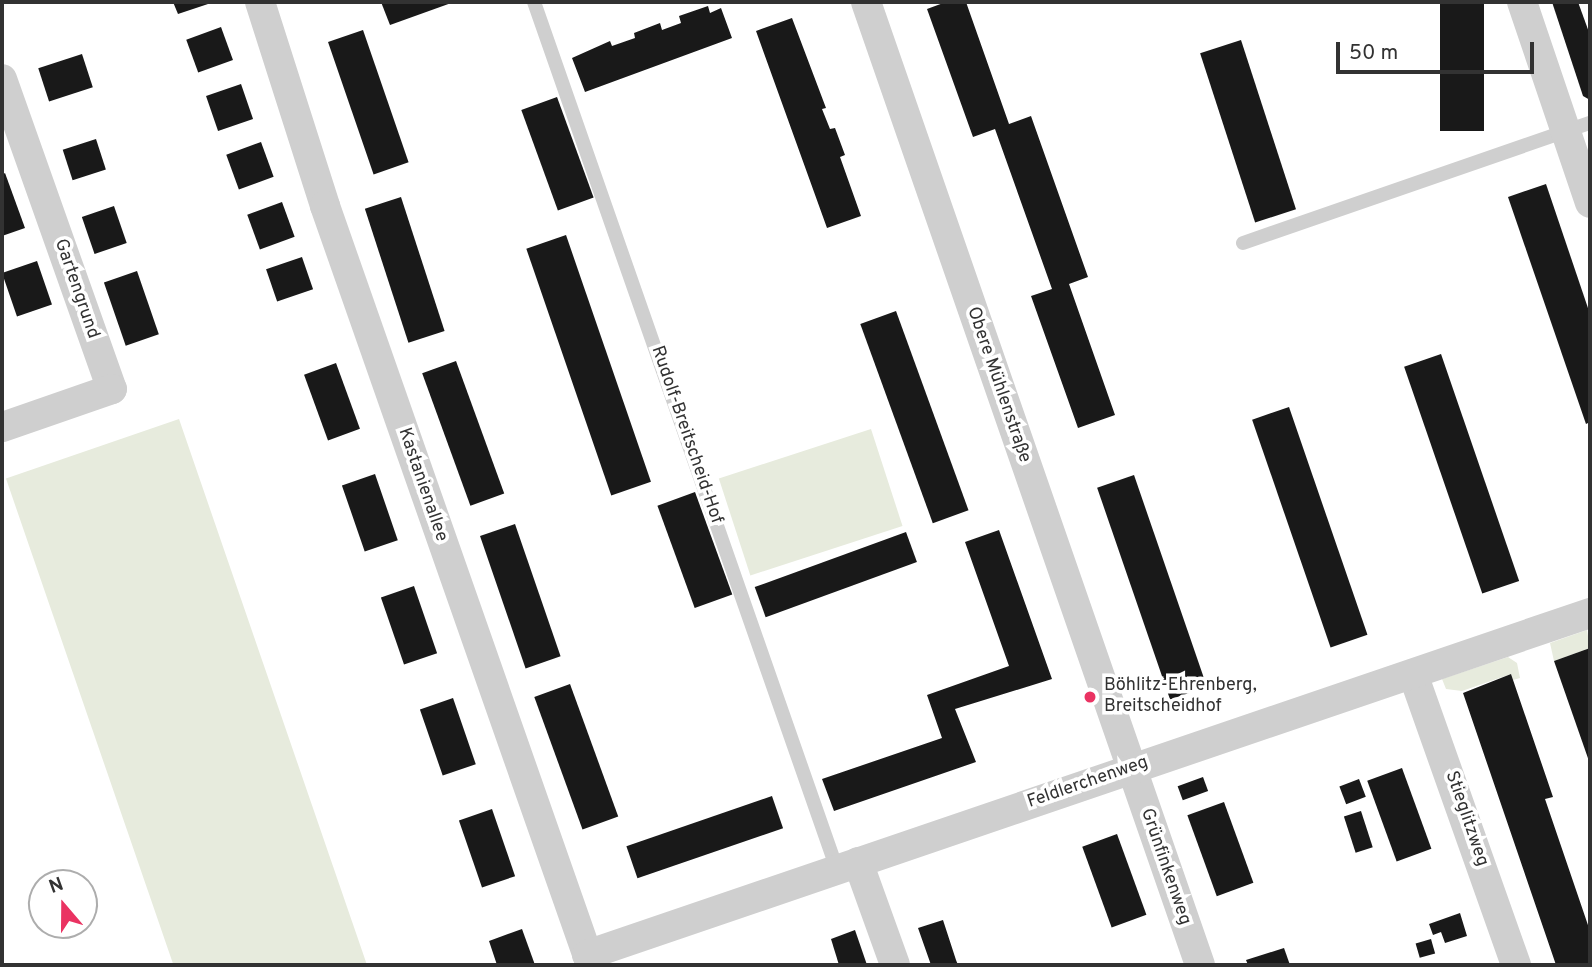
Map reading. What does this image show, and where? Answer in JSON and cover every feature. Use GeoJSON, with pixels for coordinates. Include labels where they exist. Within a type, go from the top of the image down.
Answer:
{"type":"FeatureCollection","features":[{"type":"Feature","properties":{"kind":"street","name":"Kastanienallee"},"geometry":{"type":"LineString","coordinates":[[260,2],[325,206],[589,960]]}},
{"type":"Feature","properties":{"kind":"street","name":"Obere Mühlenstraße"},"geometry":{"type":"LineString","coordinates":[[866,2],[1130,768]]}},
{"type":"Feature","properties":{"kind":"street"},"geometry":{"type":"LineString","coordinates":[[1522,2],[1578,127],[1590,203]]}},
{"type":"Feature","properties":{"kind":"street","name":"Gartengrund"},"geometry":{"type":"LineString","coordinates":[[2,79],[112,389],[2,427]]}},
{"type":"Feature","properties":{"kind":"street","name":"Feldlerchenweg"},"geometry":{"type":"LineString","coordinates":[[589,960],[848,866],[1590,612]]}},
{"type":"Feature","properties":{"kind":"street","name":"Stieglitzweg"},"geometry":{"type":"LineString","coordinates":[[1413,674],[1516,965]]}},
{"type":"Feature","properties":{"kind":"street","name":"Grünfinkenweg"},"geometry":{"type":"LineString","coordinates":[[1130,768],[1200,965]]}},
{"type":"Feature","properties":{"kind":"street"},"geometry":{"type":"LineString","coordinates":[[848,866],[895,965]]}},
{"type":"Feature","properties":{"kind":"lane","name":"Rudolf-Breitscheid-Hof"},"geometry":{"type":"LineString","coordinates":[[534,2],[848,866]]}},
{"type":"Feature","properties":{"kind":"lane"},"geometry":{"type":"LineString","coordinates":[[1243,243],[1578,127]]}},
{"type":"Feature","properties":{"kind":"shaded area"},"geometry":{"type":"Polygon","coordinates":[[[179,419],[367,965],[173,965],[6,479],[179,419]]]}},
{"type":"Feature","properties":{"kind":"shaded area"},"geometry":{"type":"Polygon","coordinates":[[[871,429],[903,526],[750,575],[719,478],[871,429]]]}},
{"type":"Feature","properties":{"kind":"shaded area"},"geometry":{"type":"Polygon","coordinates":[[[1587,630],[1590,648],[1554,661],[1550,643],[1587,630]]]}},
{"type":"Feature","properties":{"kind":"shaded area"},"geometry":{"type":"Polygon","coordinates":[[[1508,657],[1517,663],[1520,678],[1513,680],[1511,674],[1462,691],[1446,689],[1442,679],[1508,657]]]}},
{"type":"Feature","properties":{"kind":"building"},"geometry":{"type":"Polygon","coordinates":[[[173,2],[214,2],[178,14],[173,2]]]}},
{"type":"Feature","properties":{"kind":"building"},"geometry":{"type":"Polygon","coordinates":[[[381,2],[454,2],[390,25],[381,2]]]}},
{"type":"Feature","properties":{"kind":"building"},"geometry":{"type":"Polygon","coordinates":[[[946,2],[966,2],[1009,124],[1031,116],[1088,277],[1069,284],[1115,415],[1078,428],[1031,296],[1052,289],[995,129],[973,137],[927,9],[946,2]]]}},
{"type":"Feature","properties":{"kind":"building"},"geometry":{"type":"Polygon","coordinates":[[[1440,2],[1484,2],[1484,131],[1440,131],[1440,2]]]}},
{"type":"Feature","properties":{"kind":"building"},"geometry":{"type":"Polygon","coordinates":[[[1552,2],[1578,2],[1590,35],[1590,100],[1583,96],[1552,2]]]}},
{"type":"Feature","properties":{"kind":"building"},"geometry":{"type":"Polygon","coordinates":[[[708,6],[710,13],[721,8],[732,38],[585,92],[572,58],[610,41],[612,46],[635,38],[634,33],[660,23],[662,30],[681,23],[679,16],[708,6]]]}},
{"type":"Feature","properties":{"kind":"building"},"geometry":{"type":"Polygon","coordinates":[[[792,18],[826,108],[822,109],[830,129],[835,128],[845,155],[840,157],[861,216],[827,228],[756,31],[792,18]]]}},
{"type":"Feature","properties":{"kind":"building"},"geometry":{"type":"Polygon","coordinates":[[[221,27],[233,60],[198,73],[186,40],[221,27]]]}},
{"type":"Feature","properties":{"kind":"building"},"geometry":{"type":"Polygon","coordinates":[[[363,30],[409,162],[374,174],[328,42],[363,30]]]}},
{"type":"Feature","properties":{"kind":"building"},"geometry":{"type":"Polygon","coordinates":[[[1241,40],[1296,209],[1255,223],[1200,53],[1241,40]]]}},
{"type":"Feature","properties":{"kind":"building"},"geometry":{"type":"Polygon","coordinates":[[[82,54],[93,87],[49,102],[38,68],[82,54]]]}},
{"type":"Feature","properties":{"kind":"building"},"geometry":{"type":"Polygon","coordinates":[[[241,84],[253,119],[218,131],[206,96],[241,84]]]}},
{"type":"Feature","properties":{"kind":"building"},"geometry":{"type":"Polygon","coordinates":[[[557,97],[594,198],[558,211],[521,110],[557,97]]]}},
{"type":"Feature","properties":{"kind":"building"},"geometry":{"type":"Polygon","coordinates":[[[96,139],[106,169],[73,180],[63,150],[96,139]]]}},
{"type":"Feature","properties":{"kind":"building"},"geometry":{"type":"Polygon","coordinates":[[[261,142],[274,177],[239,189],[226,155],[261,142]]]}},
{"type":"Feature","properties":{"kind":"building"},"geometry":{"type":"Polygon","coordinates":[[[5,173],[25,228],[2,236],[2,175],[5,173]]]}},
{"type":"Feature","properties":{"kind":"building"},"geometry":{"type":"Polygon","coordinates":[[[1546,184],[1590,314],[1590,422],[1586,424],[1508,197],[1546,184]]]}},
{"type":"Feature","properties":{"kind":"building"},"geometry":{"type":"Polygon","coordinates":[[[401,197],[445,331],[408,343],[365,209],[401,197]]]}},
{"type":"Feature","properties":{"kind":"building"},"geometry":{"type":"Polygon","coordinates":[[[282,202],[295,237],[260,249],[247,215],[282,202]]]}},
{"type":"Feature","properties":{"kind":"building"},"geometry":{"type":"Polygon","coordinates":[[[114,206],[127,243],[95,254],[82,217],[114,206]]]}},
{"type":"Feature","properties":{"kind":"building"},"geometry":{"type":"Polygon","coordinates":[[[566,235],[651,482],[611,495],[526,249],[566,235]]]}},
{"type":"Feature","properties":{"kind":"building"},"geometry":{"type":"Polygon","coordinates":[[[302,257],[313,289],[277,302],[266,269],[302,257]]]}},
{"type":"Feature","properties":{"kind":"building"},"geometry":{"type":"Polygon","coordinates":[[[37,261],[52,304],[17,317],[2,273],[37,261]]]}},
{"type":"Feature","properties":{"kind":"building"},"geometry":{"type":"Polygon","coordinates":[[[137,271],[159,334],[126,346],[104,282],[137,271]]]}},
{"type":"Feature","properties":{"kind":"building"},"geometry":{"type":"Polygon","coordinates":[[[896,311],[969,510],[933,523],[860,324],[896,311]]]}},
{"type":"Feature","properties":{"kind":"building"},"geometry":{"type":"Polygon","coordinates":[[[1441,354],[1519,581],[1482,594],[1404,367],[1441,354]]]}},
{"type":"Feature","properties":{"kind":"building"},"geometry":{"type":"Polygon","coordinates":[[[456,361],[504,493],[470,506],[422,373],[456,361]]]}},
{"type":"Feature","properties":{"kind":"building"},"geometry":{"type":"Polygon","coordinates":[[[336,363],[360,429],[328,440],[304,375],[336,363]]]}},
{"type":"Feature","properties":{"kind":"building"},"geometry":{"type":"Polygon","coordinates":[[[1289,407],[1367,635],[1331,648],[1252,420],[1289,407]]]}},
{"type":"Feature","properties":{"kind":"building"},"geometry":{"type":"Polygon","coordinates":[[[375,474],[398,540],[365,552],[342,485],[375,474]]]}},
{"type":"Feature","properties":{"kind":"building"},"geometry":{"type":"Polygon","coordinates":[[[1134,475],[1207,687],[1170,699],[1097,488],[1134,475]]]}},
{"type":"Feature","properties":{"kind":"building"},"geometry":{"type":"Polygon","coordinates":[[[695,492],[732,594],[695,608],[657,506],[695,492]]]}},
{"type":"Feature","properties":{"kind":"building"},"geometry":{"type":"Polygon","coordinates":[[[515,524],[561,656],[526,668],[480,536],[515,524]]]}},
{"type":"Feature","properties":{"kind":"building"},"geometry":{"type":"Polygon","coordinates":[[[999,530],[1052,679],[955,709],[976,762],[834,811],[822,779],[942,738],[927,695],[1009,666],[965,542],[999,530]]]}},
{"type":"Feature","properties":{"kind":"building"},"geometry":{"type":"Polygon","coordinates":[[[906,532],[917,562],[766,617],[755,587],[906,532]]]}},
{"type":"Feature","properties":{"kind":"building"},"geometry":{"type":"Polygon","coordinates":[[[414,586],[437,653],[404,665],[381,597],[414,586]]]}},
{"type":"Feature","properties":{"kind":"building"},"geometry":{"type":"Polygon","coordinates":[[[1590,648],[1590,764],[1554,661],[1590,648]]]}},
{"type":"Feature","properties":{"kind":"building"},"geometry":{"type":"Polygon","coordinates":[[[1511,674],[1553,797],[1545,799],[1590,931],[1590,965],[1556,965],[1463,693],[1511,674]]]}},
{"type":"Feature","properties":{"kind":"building"},"geometry":{"type":"Polygon","coordinates":[[[570,684],[618,816],[583,829],[534,697],[570,684]]]}},
{"type":"Feature","properties":{"kind":"building"},"geometry":{"type":"Polygon","coordinates":[[[453,698],[476,764],[443,776],[420,709],[453,698]]]}},
{"type":"Feature","properties":{"kind":"building"},"geometry":{"type":"Polygon","coordinates":[[[1402,768],[1431,849],[1397,861],[1367,781],[1402,768]]]}},
{"type":"Feature","properties":{"kind":"building"},"geometry":{"type":"Polygon","coordinates":[[[1203,777],[1208,791],[1183,800],[1178,786],[1203,777]]]}},
{"type":"Feature","properties":{"kind":"building"},"geometry":{"type":"Polygon","coordinates":[[[1359,779],[1366,797],[1346,804],[1339,787],[1359,779]]]}},
{"type":"Feature","properties":{"kind":"building"},"geometry":{"type":"Polygon","coordinates":[[[772,796],[783,828],[637,878],[626,846],[772,796]]]}},
{"type":"Feature","properties":{"kind":"building"},"geometry":{"type":"Polygon","coordinates":[[[1224,802],[1253,883],[1217,896],[1187,815],[1224,802]]]}},
{"type":"Feature","properties":{"kind":"building"},"geometry":{"type":"Polygon","coordinates":[[[492,809],[515,876],[482,888],[459,820],[492,809]]]}},
{"type":"Feature","properties":{"kind":"building"},"geometry":{"type":"Polygon","coordinates":[[[1361,811],[1373,847],[1356,853],[1344,817],[1361,811]]]}},
{"type":"Feature","properties":{"kind":"building"},"geometry":{"type":"Polygon","coordinates":[[[1117,834],[1146,915],[1112,927],[1082,847],[1117,834]]]}},
{"type":"Feature","properties":{"kind":"building"},"geometry":{"type":"Polygon","coordinates":[[[1460,913],[1467,936],[1445,943],[1441,932],[1433,935],[1429,924],[1460,913]]]}},
{"type":"Feature","properties":{"kind":"building"},"geometry":{"type":"Polygon","coordinates":[[[943,920],[958,965],[931,965],[918,928],[943,920]]]}},
{"type":"Feature","properties":{"kind":"building"},"geometry":{"type":"Polygon","coordinates":[[[522,929],[535,965],[497,965],[489,941],[522,929]]]}},
{"type":"Feature","properties":{"kind":"building"},"geometry":{"type":"Polygon","coordinates":[[[855,930],[867,965],[839,965],[831,939],[855,930]]]}},
{"type":"Feature","properties":{"kind":"building"},"geometry":{"type":"Polygon","coordinates":[[[1431,939],[1435,953],[1420,958],[1416,943],[1431,939]]]}},
{"type":"Feature","properties":{"kind":"building"},"geometry":{"type":"Polygon","coordinates":[[[1284,948],[1290,965],[1248,965],[1246,960],[1284,948]]]}},
{"type":"Feature","properties":{"kind":"place","name":"Böhlitz-Ehrenberg, Breitscheidhof"},"geometry":{"type":"Point","coordinates":[1090,697]}}]}
